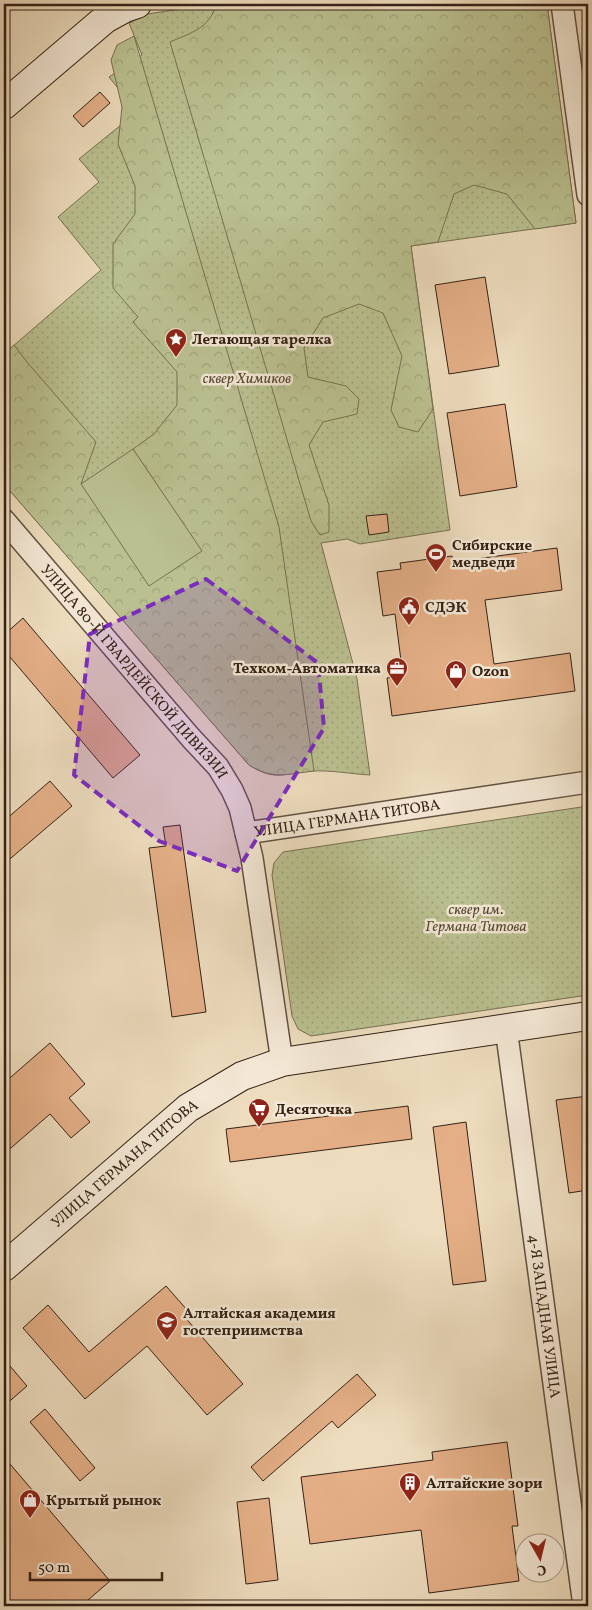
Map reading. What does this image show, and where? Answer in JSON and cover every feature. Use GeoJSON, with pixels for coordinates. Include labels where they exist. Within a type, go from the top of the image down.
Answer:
{"type":"FeatureCollection","features":[{"type":"Feature","properties":{"kind":"street"},"geometry":{"type":"LineString","coordinates":[[4,105],[105,19],[137,4]]}},
{"type":"Feature","properties":{"kind":"street"},"geometry":{"type":"LineString","coordinates":[[562,4],[588,195]]}},
{"type":"Feature","properties":{"kind":"street","name":"УЛИЦА 80-Й ГВАРДЕЙСКОЙ ДИВИЗИИ"},"geometry":{"type":"LineString","coordinates":[[4,520],[218,767],[240,808],[246,833]]}},
{"type":"Feature","properties":{"kind":"street","name":"УЛИЦА ГЕРМАНА ТИТОВА"},"geometry":{"type":"LineString","coordinates":[[282,1062],[252,858],[246,833],[588,782]]}},
{"type":"Feature","properties":{"kind":"street","name":"УЛИЦА ГЕРМАНА ТИТОВА"},"geometry":{"type":"LineString","coordinates":[[4,1267],[188,1108],[242,1076],[282,1062],[588,1016]]}},
{"type":"Feature","properties":{"kind":"street","name":"4-Я ЗАПАДНАЯ УЛИЦА"},"geometry":{"type":"LineString","coordinates":[[506,1028],[584,1606]]}},
{"type":"Feature","properties":{"kind":"highlighted area"},"geometry":{"type":"Polygon","coordinates":[[[206,579],[318,663],[324,728],[237,871],[159,841],[74,775],[90,634],[206,579]]]}},
{"type":"Feature","properties":{"kind":"green space","name":"сквер Химиков"},"geometry":{"type":"Polygon","coordinates":[[[215,4],[547,4],[576,223],[411,246],[450,530],[360,544],[347,539],[321,543],[357,679],[370,775],[319,771],[273,775],[249,765],[4,484],[4,354],[101,270],[58,217],[99,182],[79,159],[137,112],[109,77],[142,55],[129,23],[147,14],[215,4]]]}},
{"type":"Feature","properties":{"kind":"green space"},"geometry":{"type":"Polygon","coordinates":[[[217,4],[547,4],[576,223],[535,229],[507,194],[474,185],[454,194],[438,242],[411,246],[433,409],[418,432],[399,427],[391,410],[402,356],[383,313],[359,304],[323,318],[304,348],[308,377],[346,386],[359,399],[357,414],[323,422],[309,445],[329,505],[329,532],[320,535],[311,521],[170,42],[199,29],[209,19],[217,4]]]}},
{"type":"Feature","properties":{"kind":"green space"},"geometry":{"type":"Polygon","coordinates":[[[134,36],[279,527],[314,771],[280,775],[265,773],[249,765],[4,484],[4,354],[14,345],[96,442],[81,484],[201,551],[133,449],[154,434],[177,405],[177,372],[133,322],[138,317],[113,288],[113,244],[135,214],[135,186],[118,144],[122,107],[111,60],[117,45],[134,36]]]}},
{"type":"Feature","properties":{"kind":"green space"},"geometry":{"type":"Polygon","coordinates":[[[133,449],[202,551],[149,586],[81,484],[133,449]]]}},
{"type":"Feature","properties":{"kind":"green space","name":"сквер им. Германа Титова"},"geometry":{"type":"Polygon","coordinates":[[[588,806],[588,995],[311,1036],[298,1029],[292,1016],[272,875],[274,863],[283,852],[588,806]]]}},
{"type":"Feature","properties":{"kind":"building"},"geometry":{"type":"Polygon","coordinates":[[[100,92],[110,103],[83,127],[73,116],[100,92]]]}},
{"type":"Feature","properties":{"kind":"building"},"geometry":{"type":"Polygon","coordinates":[[[485,277],[499,366],[449,374],[435,285],[485,277]]]}},
{"type":"Feature","properties":{"kind":"building"},"geometry":{"type":"Polygon","coordinates":[[[505,404],[517,487],[460,496],[447,413],[505,404]]]}},
{"type":"Feature","properties":{"kind":"building"},"geometry":{"type":"Polygon","coordinates":[[[387,514],[389,532],[369,535],[366,516],[387,514]]]}},
{"type":"Feature","properties":{"kind":"building"},"geometry":{"type":"Polygon","coordinates":[[[557,548],[562,590],[485,600],[494,664],[570,653],[575,691],[392,716],[387,678],[403,676],[395,614],[383,616],[377,572],[401,569],[400,563],[452,556],[453,562],[557,548]]]}},
{"type":"Feature","properties":{"kind":"building"},"geometry":{"type":"Polygon","coordinates":[[[23,618],[140,755],[113,778],[4,650],[4,635],[23,618]]]}},
{"type":"Feature","properties":{"kind":"building"},"geometry":{"type":"Polygon","coordinates":[[[50,781],[72,806],[4,864],[4,821],[50,781]]]}},
{"type":"Feature","properties":{"kind":"building"},"geometry":{"type":"Polygon","coordinates":[[[180,825],[206,1012],[172,1017],[149,848],[166,846],[163,827],[180,825]]]}},
{"type":"Feature","properties":{"kind":"building"},"geometry":{"type":"Polygon","coordinates":[[[50,1043],[85,1084],[69,1098],[90,1122],[71,1138],[50,1114],[4,1154],[4,1083],[50,1043]]]}},
{"type":"Feature","properties":{"kind":"building"},"geometry":{"type":"Polygon","coordinates":[[[588,1096],[588,1190],[569,1193],[556,1100],[588,1096]]]}},
{"type":"Feature","properties":{"kind":"building"},"geometry":{"type":"Polygon","coordinates":[[[408,1106],[412,1139],[230,1162],[226,1129],[408,1106]]]}},
{"type":"Feature","properties":{"kind":"building"},"geometry":{"type":"Polygon","coordinates":[[[466,1122],[486,1281],[453,1285],[433,1127],[466,1122]]]}},
{"type":"Feature","properties":{"kind":"building"},"geometry":{"type":"Polygon","coordinates":[[[166,1286],[188,1311],[183,1315],[243,1384],[207,1415],[147,1346],[85,1399],[23,1328],[48,1305],[89,1352],[166,1286]]]}},
{"type":"Feature","properties":{"kind":"building"},"geometry":{"type":"Polygon","coordinates":[[[4,1359],[27,1386],[4,1406],[4,1359]]]}},
{"type":"Feature","properties":{"kind":"building"},"geometry":{"type":"Polygon","coordinates":[[[357,1374],[376,1395],[338,1428],[332,1421],[263,1481],[251,1467],[357,1374]]]}},
{"type":"Feature","properties":{"kind":"building"},"geometry":{"type":"Polygon","coordinates":[[[45,1409],[95,1468],[80,1481],[30,1422],[45,1409]]]}},
{"type":"Feature","properties":{"kind":"building","name":"Алтайские зори"},"geometry":{"type":"Polygon","coordinates":[[[507,1442],[518,1526],[512,1526],[514,1582],[429,1593],[421,1530],[310,1544],[301,1477],[433,1460],[432,1452],[507,1442]]]}},
{"type":"Feature","properties":{"kind":"building","name":"Крытый рынок"},"geometry":{"type":"Polygon","coordinates":[[[4,1457],[110,1581],[81,1606],[4,1606],[4,1457]]]}},
{"type":"Feature","properties":{"kind":"building"},"geometry":{"type":"Polygon","coordinates":[[[269,1498],[278,1580],[246,1584],[237,1502],[269,1498]]]}},
{"type":"Feature","properties":{"kind":"place","name":"Летающая тарелка"},"geometry":{"type":"Point","coordinates":[176,358]}},
{"type":"Feature","properties":{"kind":"place","name":"Сибирские медведи"},"geometry":{"type":"Point","coordinates":[436,573]}},
{"type":"Feature","properties":{"kind":"place","name":"СДЭК"},"geometry":{"type":"Point","coordinates":[409,626]}},
{"type":"Feature","properties":{"kind":"place","name":"Техком-Автоматика"},"geometry":{"type":"Point","coordinates":[397,687]}},
{"type":"Feature","properties":{"kind":"place","name":"Ozon"},"geometry":{"type":"Point","coordinates":[456,690]}},
{"type":"Feature","properties":{"kind":"place","name":"Десяточка"},"geometry":{"type":"Point","coordinates":[259,1128]}},
{"type":"Feature","properties":{"kind":"place","name":"Алтайская академия гостеприимства"},"geometry":{"type":"Point","coordinates":[167,1341]}},
{"type":"Feature","properties":{"kind":"place","name":"Алтайские зори"},"geometry":{"type":"Point","coordinates":[410,1502]}},
{"type":"Feature","properties":{"kind":"place","name":"Крытый рынок"},"geometry":{"type":"Point","coordinates":[30,1519]}}]}
